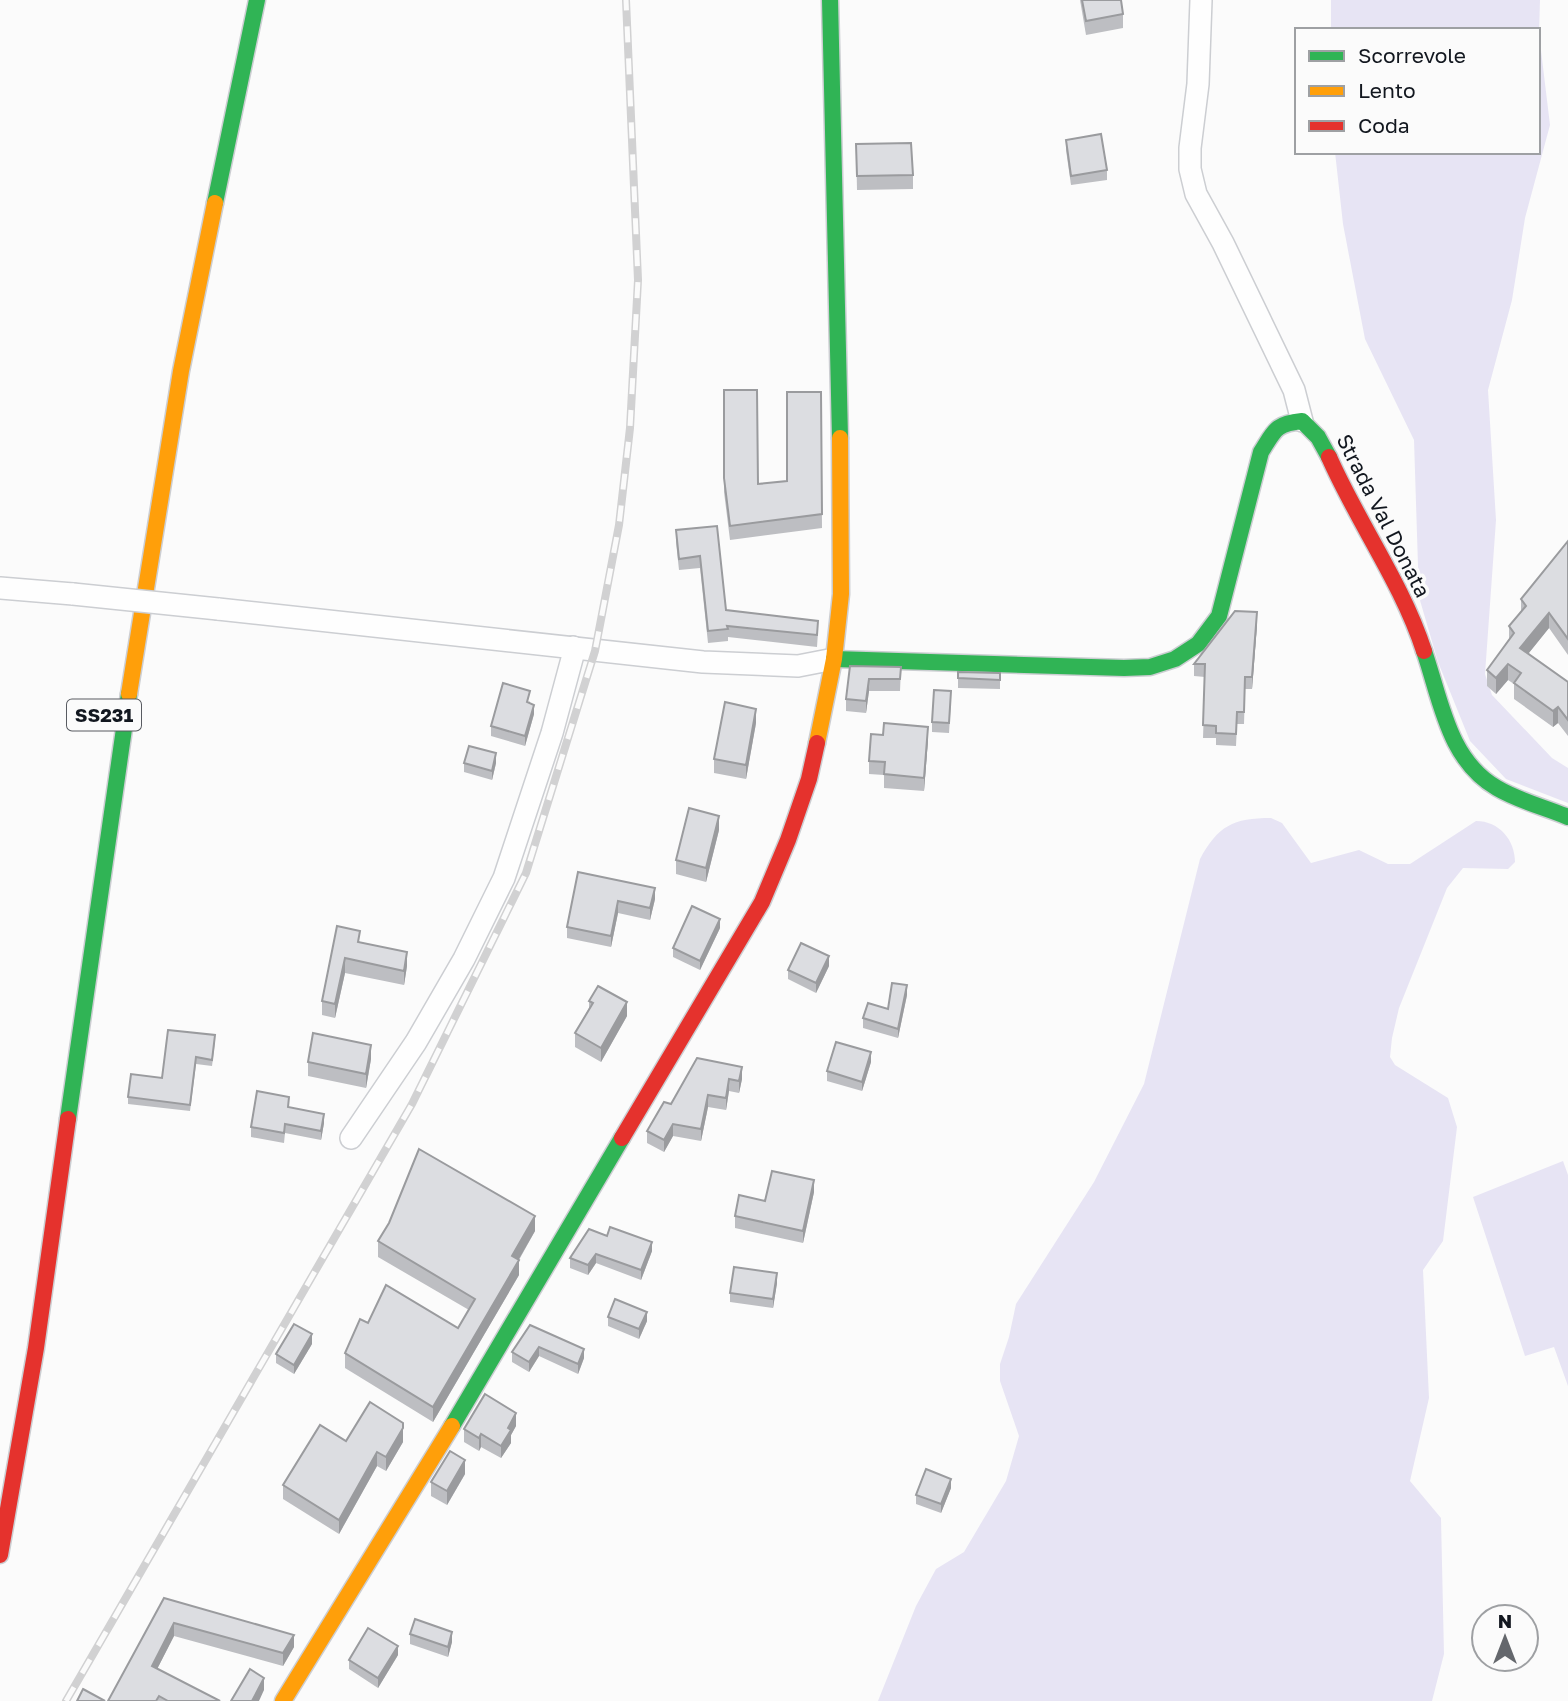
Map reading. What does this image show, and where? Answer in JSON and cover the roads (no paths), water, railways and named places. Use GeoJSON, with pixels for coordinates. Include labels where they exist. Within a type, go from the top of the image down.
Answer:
{"type":"FeatureCollection","features":[{"type":"Feature","properties":{"kind":"main road","name":"SS231"},"geometry":{"type":"LineString","coordinates":[[0,1555],[37,1336],[123,734],[181,371],[257,0]]}},
{"type":"Feature","properties":{"kind":"main road"},"geometry":{"type":"LineString","coordinates":[[283,1701],[442,1444],[762,902],[788,840],[809,779],[834,659],[841,594],[830,0]]}},
{"type":"Feature","properties":{"kind":"main road"},"geometry":{"type":"LineString","coordinates":[[834,659],[1124,668],[1150,667],[1175,659],[1198,644],[1219,616],[1257,467],[1267,441],[1284,423],[1302,421]]}},
{"type":"Feature","properties":{"kind":"main road","name":"Strada Val Donata"},"geometry":{"type":"LineString","coordinates":[[1302,421],[1317,434],[1347,498],[1401,593],[1421,642],[1453,741],[1475,771],[1505,794],[1568,817]]}},
{"type":"Feature","properties":{"kind":"main road"},"geometry":{"type":"LineString","coordinates":[[120,609],[124,582]]}},
{"type":"Feature","properties":{"kind":"street"},"geometry":{"type":"LineString","coordinates":[[1201,0],[1198,84],[1190,169],[1196,194],[1223,243],[1294,390],[1302,421]]}},
{"type":"Feature","properties":{"kind":"street"},"geometry":{"type":"LineString","coordinates":[[0,588],[717,663],[798,666],[834,659]]}},
{"type":"Feature","properties":{"kind":"street"},"geometry":{"type":"LineString","coordinates":[[351,1138],[416,1042],[464,959],[505,878],[552,733],[573,647]]}},
{"type":"Feature","properties":{"kind":"railway"},"geometry":{"type":"LineString","coordinates":[[66,1701],[412,1104],[526,873],[595,651],[619,525],[630,428],[638,280],[626,0]]}}]}
